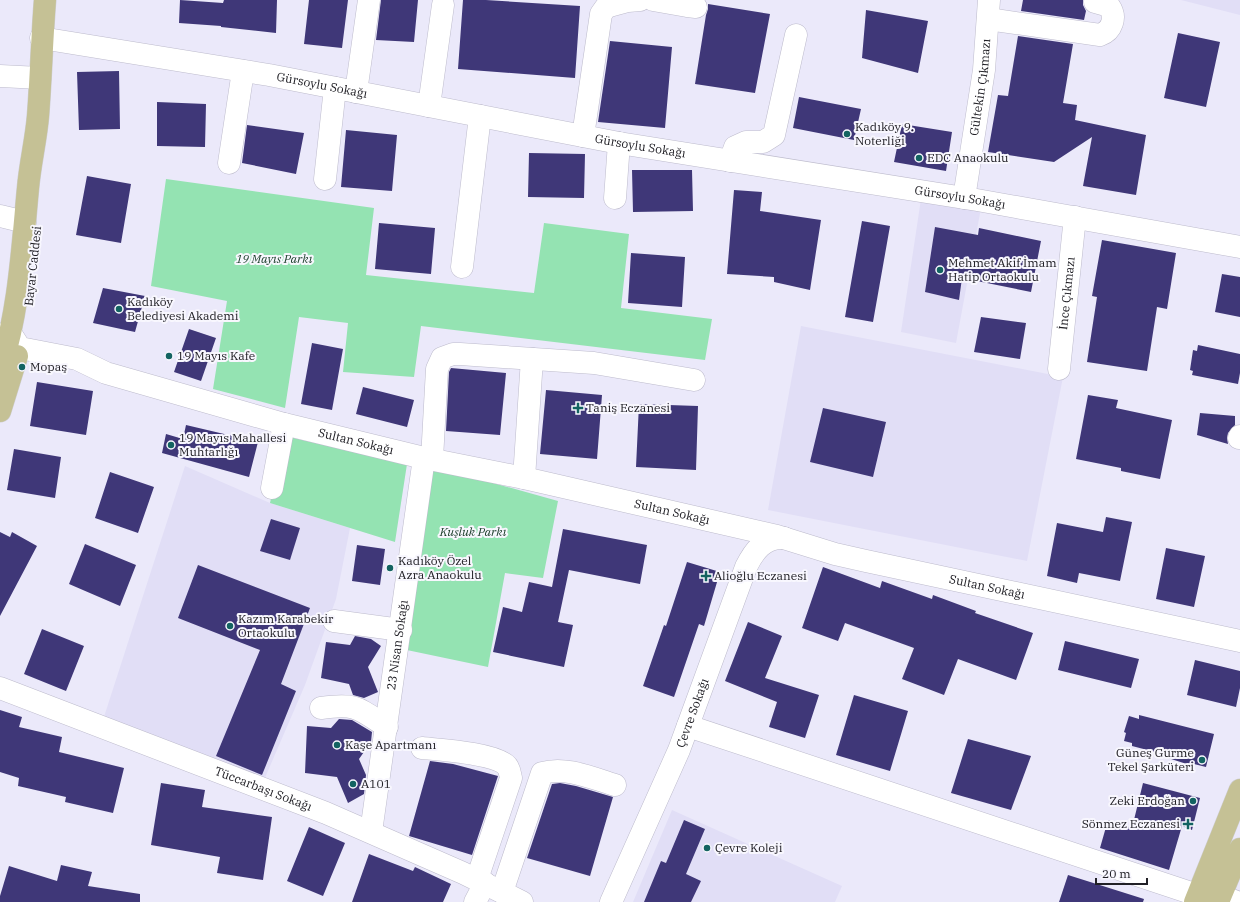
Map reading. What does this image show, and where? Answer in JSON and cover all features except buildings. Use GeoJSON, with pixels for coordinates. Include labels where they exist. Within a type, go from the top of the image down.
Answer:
{"type":"FeatureCollection","features":[{"type":"Feature","properties":{"kind":"main road","name":"Bayar Caddesi"},"geometry":{"type":"LineString","coordinates":[[0,411],[21,268],[29,178],[38,117],[41,38],[45,0]]}},
{"type":"Feature","properties":{"kind":"main road","name":"Bayar Caddesi"},"geometry":{"type":"LineString","coordinates":[[10,339],[25,326],[31,288],[42,174],[42,149],[38,117]]}},
{"type":"Feature","properties":{"kind":"main road"},"geometry":{"type":"LineString","coordinates":[[1196,898],[1240,790]]}},
{"type":"Feature","properties":{"kind":"main road"},"geometry":{"type":"LineString","coordinates":[[1225,900],[1240,848]]}},
{"type":"Feature","properties":{"kind":"street"},"geometry":{"type":"LineString","coordinates":[[325,179],[345,90],[369,0]]}},
{"type":"Feature","properties":{"kind":"street"},"geometry":{"type":"LineString","coordinates":[[583,136],[601,14],[606,7],[628,1],[640,0]]}},
{"type":"Feature","properties":{"kind":"street"},"geometry":{"type":"LineString","coordinates":[[653,0],[696,7]]}},
{"type":"Feature","properties":{"kind":"street"},"geometry":{"type":"LineString","coordinates":[[989,10],[1100,34],[1104,33],[1111,27],[1113,16],[1109,6],[1096,2]]}},
{"type":"Feature","properties":{"kind":"street"},"geometry":{"type":"LineString","coordinates":[[429,106],[443,5]]}},
{"type":"Feature","properties":{"kind":"street","name":"Gültekin Çıkmazı"},"geometry":{"type":"LineString","coordinates":[[964,198],[981,96],[989,10]]}},
{"type":"Feature","properties":{"kind":"street"},"geometry":{"type":"LineString","coordinates":[[730,161],[735,147],[746,142],[763,142],[774,135],[796,35]]}},
{"type":"Feature","properties":{"kind":"street","name":"Gürsoylu Sokağı"},"geometry":{"type":"LineString","coordinates":[[41,38],[243,71],[583,136],[964,198],[1240,247]]}},
{"type":"Feature","properties":{"kind":"street"},"geometry":{"type":"LineString","coordinates":[[229,163],[243,71]]}},
{"type":"Feature","properties":{"kind":"street"},"geometry":{"type":"LineString","coordinates":[[0,76],[40,78]]}},
{"type":"Feature","properties":{"kind":"street"},"geometry":{"type":"LineString","coordinates":[[462,267],[480,116]]}},
{"type":"Feature","properties":{"kind":"street"},"geometry":{"type":"LineString","coordinates":[[615,198],[619,142]]}},
{"type":"Feature","properties":{"kind":"street"},"geometry":{"type":"LineString","coordinates":[[0,216],[25,222]]}},
{"type":"Feature","properties":{"kind":"street","name":"İnce Çıkmazı"},"geometry":{"type":"LineString","coordinates":[[1059,369],[1075,217]]}},
{"type":"Feature","properties":{"kind":"street","name":"Sultan Sokağı"},"geometry":{"type":"LineString","coordinates":[[10,339],[77,359],[106,373],[284,424],[784,538],[853,558],[1240,641]]}},
{"type":"Feature","properties":{"kind":"street","name":"23 Nisan Sokağı"},"geometry":{"type":"LineString","coordinates":[[371,832],[428,458],[437,369],[442,358],[453,354],[532,359]]}},
{"type":"Feature","properties":{"kind":"street"},"geometry":{"type":"LineString","coordinates":[[524,478],[532,359],[594,363],[694,380]]}},
{"type":"Feature","properties":{"kind":"street","name":"Sultan Sokağı"},"geometry":{"type":"LineString","coordinates":[[5,373],[26,363],[81,374],[106,373]]}},
{"type":"Feature","properties":{"kind":"street"},"geometry":{"type":"LineString","coordinates":[[272,488],[284,424]]}},
{"type":"Feature","properties":{"kind":"street"},"geometry":{"type":"LineString","coordinates":[[734,527],[741,533],[747,545],[748,558],[746,567]]}},
{"type":"Feature","properties":{"kind":"street","name":"Çevre Sokağı"},"geometry":{"type":"LineString","coordinates":[[611,902],[688,726],[746,567],[764,543],[773,538],[784,538]]}},
{"type":"Feature","properties":{"kind":"street"},"geometry":{"type":"LineString","coordinates":[[334,621],[401,630]]}},
{"type":"Feature","properties":{"kind":"street","name":"Tüccarbaşı Sokağı"},"geometry":{"type":"LineString","coordinates":[[0,688],[326,813],[488,885],[522,902]]}},
{"type":"Feature","properties":{"kind":"street"},"geometry":{"type":"LineString","coordinates":[[321,708],[346,705],[357,707],[387,727]]}},
{"type":"Feature","properties":{"kind":"street"},"geometry":{"type":"LineString","coordinates":[[688,726],[1196,898]]}},
{"type":"Feature","properties":{"kind":"street"},"geometry":{"type":"LineString","coordinates":[[422,748],[488,757],[504,764],[509,769],[511,778],[488,885]]}},
{"type":"Feature","properties":{"kind":"street"},"geometry":{"type":"LineString","coordinates":[[475,902],[488,885],[542,774],[553,771],[564,771],[615,785]]}},
{"type":"Feature","properties":{"kind":"shaded area"},"geometry":{"type":"Polygon","coordinates":[[[1181,0],[1240,0],[1240,15],[1181,0]]]}},
{"type":"Feature","properties":{"kind":"shaded area","name":"Mehmet Akif İmam Hatip Ortaokulu"},"geometry":{"type":"Polygon","coordinates":[[[921,199],[981,208],[956,343],[901,332],[921,199]]]}},
{"type":"Feature","properties":{"kind":"shaded area"},"geometry":{"type":"Polygon","coordinates":[[[801,326],[1063,377],[1027,561],[768,510],[801,326]]]}},
{"type":"Feature","properties":{"kind":"shaded area","name":"Kazım Karabekir Ortaokulu"},"geometry":{"type":"Polygon","coordinates":[[[185,466],[270,503],[350,528],[336,599],[305,685],[261,787],[102,723],[185,466]]]}},
{"type":"Feature","properties":{"kind":"shaded area","name":"Çevre Koleji"},"geometry":{"type":"Polygon","coordinates":[[[672,810],[842,886],[835,902],[633,902],[672,810]]]}},
{"type":"Feature","properties":{"kind":"green space","name":"19 Mayıs Parkı"},"geometry":{"type":"Polygon","coordinates":[[[166,179],[374,208],[366,275],[534,293],[544,223],[629,234],[621,308],[712,319],[705,360],[421,326],[414,377],[343,372],[348,323],[299,317],[285,408],[213,389],[227,301],[151,286],[166,179]]]}},
{"type":"Feature","properties":{"kind":"green space"},"geometry":{"type":"Polygon","coordinates":[[[285,436],[407,464],[395,542],[270,503],[285,436]]]}},
{"type":"Feature","properties":{"kind":"green space","name":"Kuşluk Parkı"},"geometry":{"type":"Polygon","coordinates":[[[432,466],[558,501],[543,578],[505,573],[488,667],[402,649],[432,466]]]}},
{"type":"Feature","properties":{"kind":"place","name":"Kadıköy 9. Noterliği"},"geometry":{"type":"Point","coordinates":[847,134]}},
{"type":"Feature","properties":{"kind":"place","name":"EDC Anaokulu"},"geometry":{"type":"Point","coordinates":[919,158]}},
{"type":"Feature","properties":{"kind":"place","name":"Mehmet Akif İmam Hatip Ortaokulu"},"geometry":{"type":"Point","coordinates":[940,270]}},
{"type":"Feature","properties":{"kind":"place","name":"Kadıköy Belediyesi Akademi"},"geometry":{"type":"Point","coordinates":[119,309]}},
{"type":"Feature","properties":{"kind":"place","name":"19 Mayıs Kafe"},"geometry":{"type":"Point","coordinates":[169,356]}},
{"type":"Feature","properties":{"kind":"place","name":"Mopaş"},"geometry":{"type":"Point","coordinates":[22,367]}},
{"type":"Feature","properties":{"kind":"place","name":"Taniş Eczanesi"},"geometry":{"type":"Point","coordinates":[578,408]}},
{"type":"Feature","properties":{"kind":"place","name":"19 Mayıs Mahallesi Muhtarlığı"},"geometry":{"type":"Point","coordinates":[171,445]}},
{"type":"Feature","properties":{"kind":"place","name":"Kadıköy Özel Azra Anaokulu"},"geometry":{"type":"Point","coordinates":[390,568]}},
{"type":"Feature","properties":{"kind":"place","name":"Alioğlu Eczanesi"},"geometry":{"type":"Point","coordinates":[706,576]}},
{"type":"Feature","properties":{"kind":"place","name":"Kazım Karabekir Ortaokulu"},"geometry":{"type":"Point","coordinates":[230,626]}},
{"type":"Feature","properties":{"kind":"place","name":"Kaşe Apartmanı"},"geometry":{"type":"Point","coordinates":[337,745]}},
{"type":"Feature","properties":{"kind":"place","name":"Güneş Gurme Tekel Şarküteri"},"geometry":{"type":"Point","coordinates":[1202,760]}},
{"type":"Feature","properties":{"kind":"place","name":"A101"},"geometry":{"type":"Point","coordinates":[353,784]}},
{"type":"Feature","properties":{"kind":"place","name":"Zeki Erdoğan"},"geometry":{"type":"Point","coordinates":[1193,801]}},
{"type":"Feature","properties":{"kind":"place","name":"Sönmez Eczanesi"},"geometry":{"type":"Point","coordinates":[1188,824]}},
{"type":"Feature","properties":{"kind":"place","name":"Çevre Koleji"},"geometry":{"type":"Point","coordinates":[707,848]}}]}
